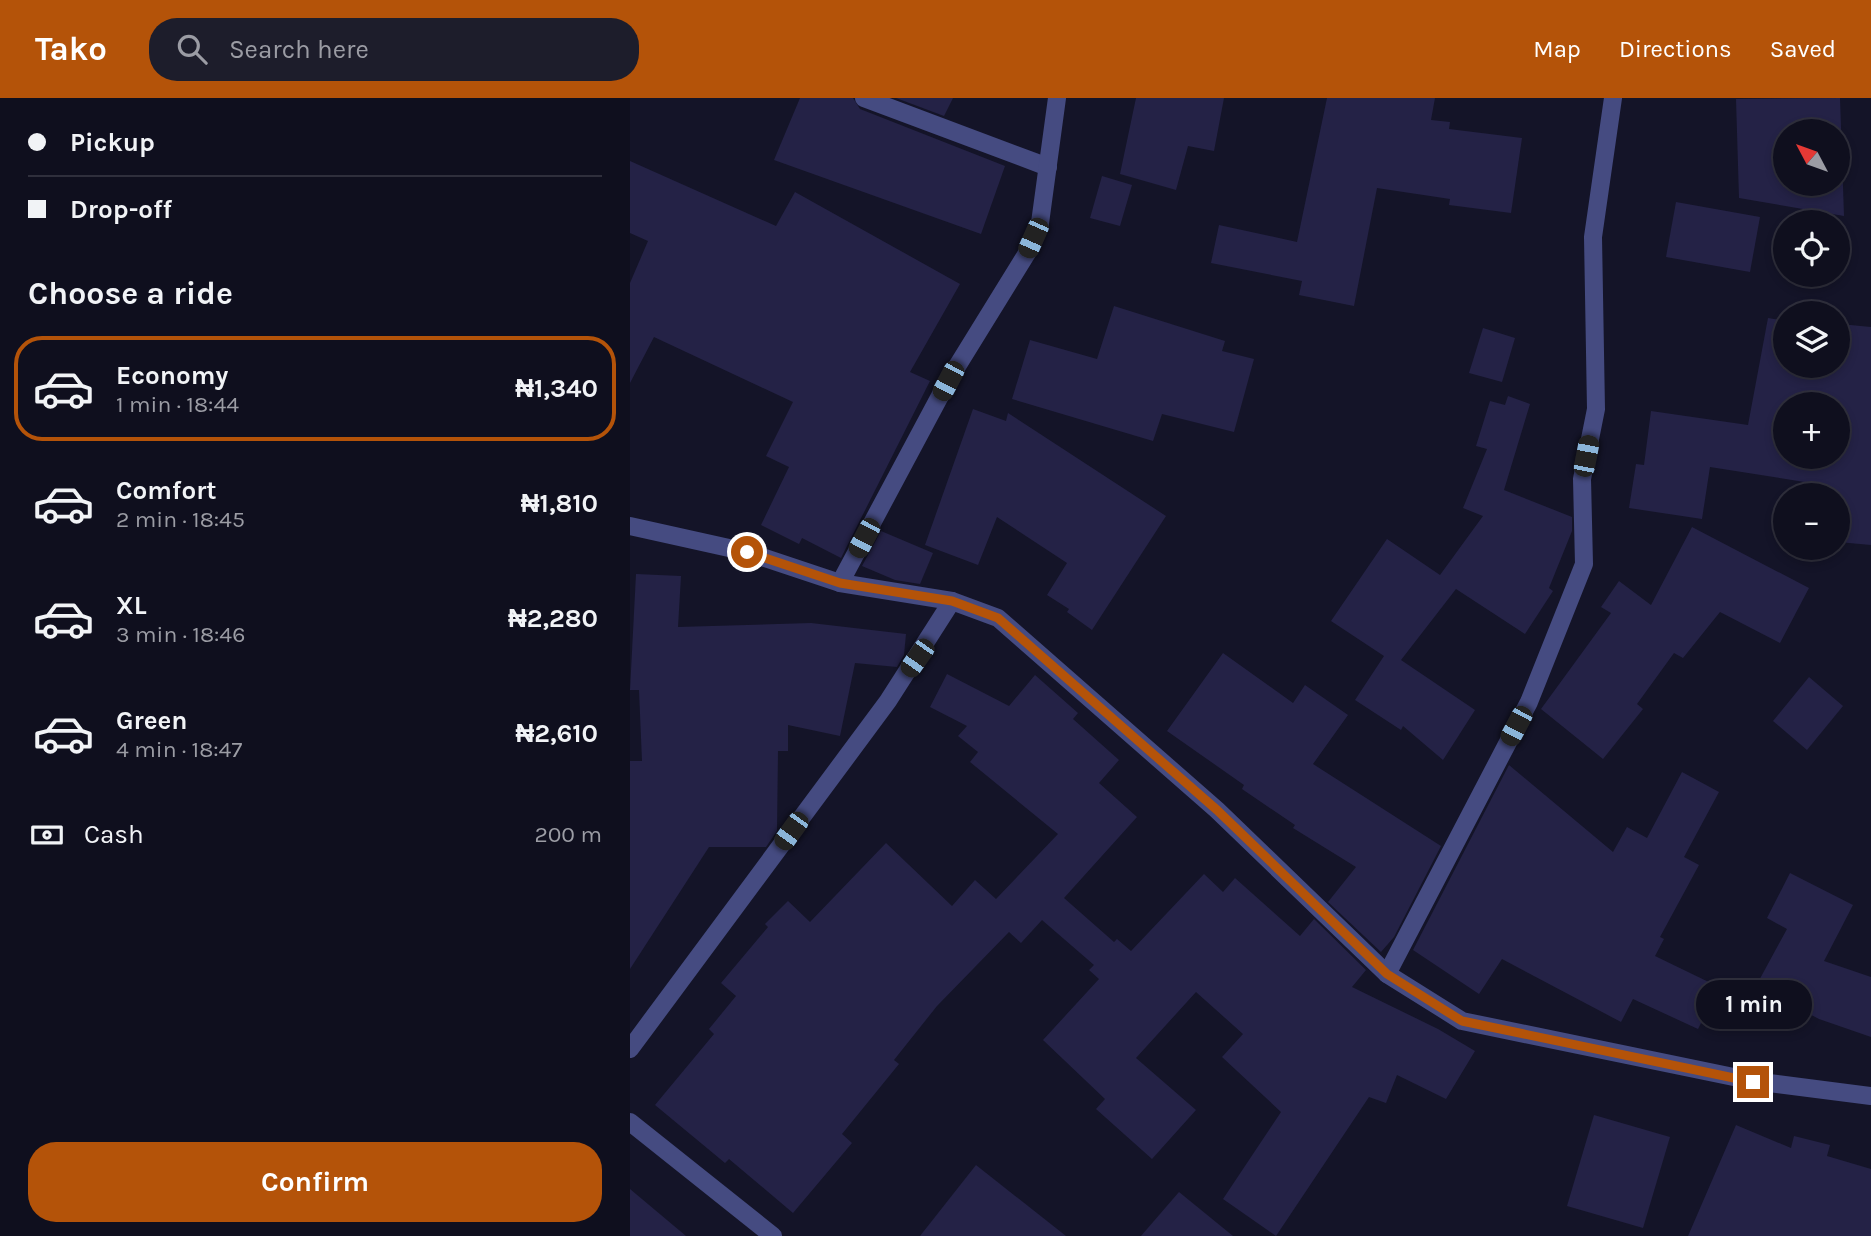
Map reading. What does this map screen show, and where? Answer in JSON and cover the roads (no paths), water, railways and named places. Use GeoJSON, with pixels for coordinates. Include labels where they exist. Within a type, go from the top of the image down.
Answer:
{"type":"FeatureCollection","features":[{"type":"Feature","properties":{"kind":"street"},"geometry":{"type":"LineString","coordinates":[[864,98],[1048,167]]}},
{"type":"Feature","properties":{"kind":"street"},"geometry":{"type":"LineString","coordinates":[[840,583],[948,381],[1027,253],[1040,223],[1058,98]]}},
{"type":"Feature","properties":{"kind":"street"},"geometry":{"type":"LineString","coordinates":[[1387,974],[1529,702],[1584,564],[1582,479],[1596,409],[1592,237],[1613,98]]}},
{"type":"Feature","properties":{"kind":"street"},"geometry":{"type":"LineString","coordinates":[[630,526],[747,552],[840,583],[952,601],[998,618],[1217,810],[1387,974],[1462,1021],[1753,1082],[1871,1096]]}},
{"type":"Feature","properties":{"kind":"street"},"geometry":{"type":"LineString","coordinates":[[630,1049],[888,701],[952,601]]}},
{"type":"Feature","properties":{"kind":"street"},"geometry":{"type":"LineString","coordinates":[[630,1122],[773,1236]]}}]}
